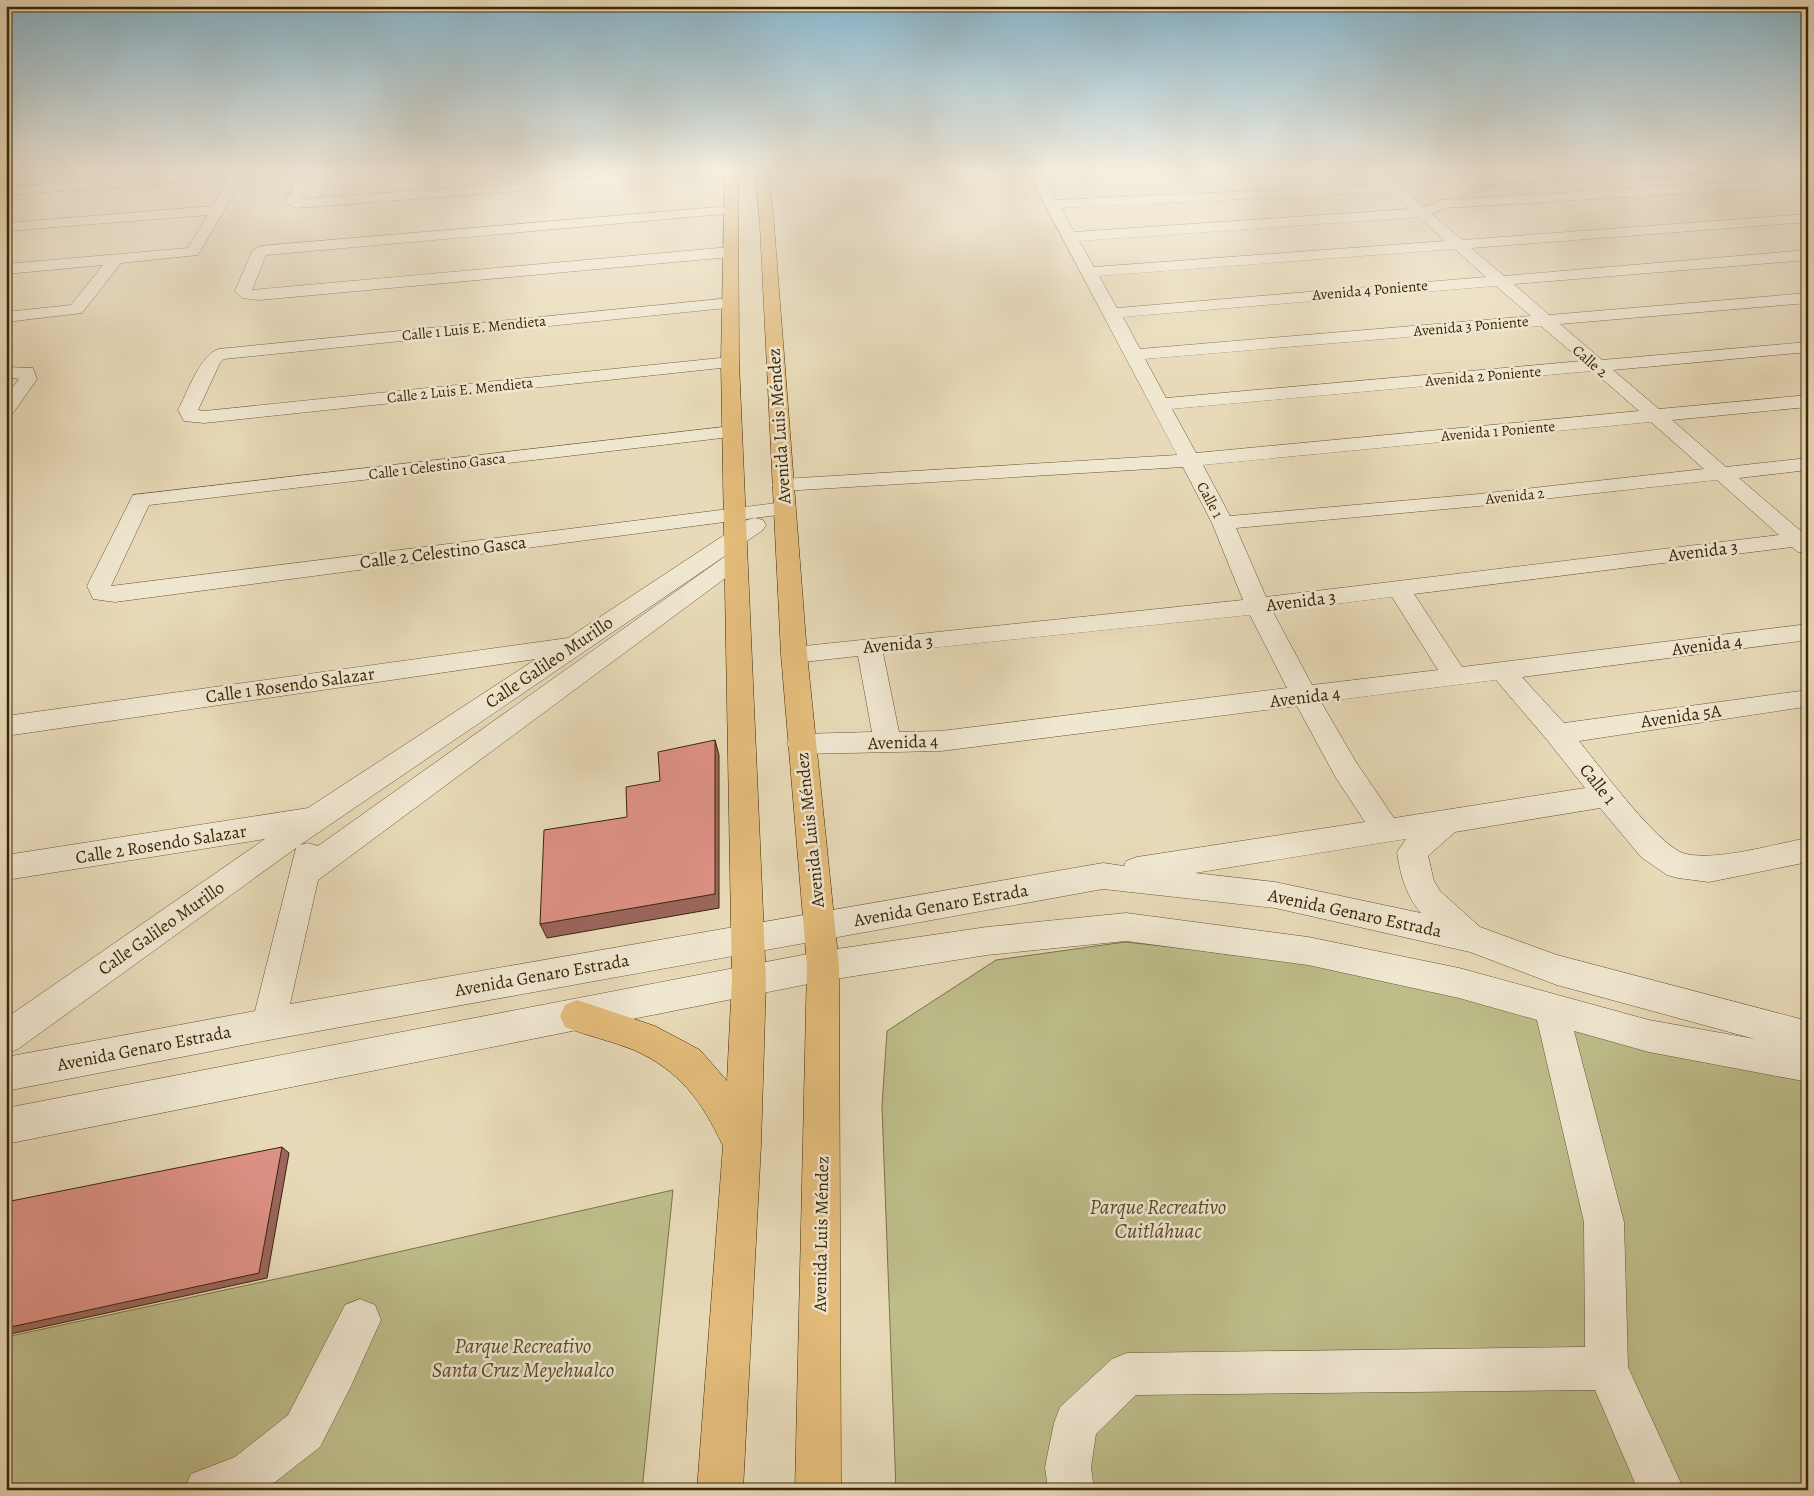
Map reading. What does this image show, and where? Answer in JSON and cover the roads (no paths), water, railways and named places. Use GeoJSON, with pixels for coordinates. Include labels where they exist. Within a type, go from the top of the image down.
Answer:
{"type":"FeatureCollection","features":[{"type":"Feature","properties":{"kind":"main road"},"geometry":{"type":"LineString","coordinates":[[720,1490],[742,1145],[749,981],[730,362],[730,241]]}},
{"type":"Feature","properties":{"kind":"main road","name":"Avenida Luis Méndez"},"geometry":{"type":"LineString","coordinates":[[768,241],[794,654],[823,966],[818,1490]]}},
{"type":"Feature","properties":{"kind":"main road"},"geometry":{"type":"LineString","coordinates":[[577,1016],[644,1037],[688,1062],[722,1103],[742,1145]]}},
{"type":"Feature","properties":{"kind":"street"},"geometry":{"type":"LineString","coordinates":[[6,269],[193,252],[200,241]]}},
{"type":"Feature","properties":{"kind":"street"},"geometry":{"type":"LineString","coordinates":[[377,241],[260,251],[243,291],[248,295],[730,252]]}},
{"type":"Feature","properties":{"kind":"street","name":"Calle 1"},"geometry":{"type":"LineString","coordinates":[[1072,241],[1223,523],[1258,606],[1305,697],[1346,770],[1386,830]]}},
{"type":"Feature","properties":{"kind":"street","name":"Calle 2"},"geometry":{"type":"LineString","coordinates":[[1456,241],[1597,367],[1721,474],[1804,542]]}},
{"type":"Feature","properties":{"kind":"street"},"geometry":{"type":"LineString","coordinates":[[1090,272],[1526,241]]}},
{"type":"Feature","properties":{"kind":"street","name":"Avenida 4 Poniente"},"geometry":{"type":"LineString","coordinates":[[1112,313],[1808,254]]}},
{"type":"Feature","properties":{"kind":"street"},"geometry":{"type":"LineString","coordinates":[[6,317],[76,309],[115,260]]}},
{"type":"Feature","properties":{"kind":"street","name":"Avenida 3 Poniente"},"geometry":{"type":"LineString","coordinates":[[1134,355],[1808,298]]}},
{"type":"Feature","properties":{"kind":"street","name":"Calle 1 Luis E. Mendieta"},"geometry":{"type":"LineString","coordinates":[[191,417],[188,410],[212,360],[219,354],[730,303]]}},
{"type":"Feature","properties":{"kind":"street","name":"Avenida 2 Poniente"},"geometry":{"type":"LineString","coordinates":[[1159,404],[1808,347]]}},
{"type":"Feature","properties":{"kind":"street","name":"Calle 2 Luis E. Mendieta"},"geometry":{"type":"LineString","coordinates":[[191,417],[730,362]]}},
{"type":"Feature","properties":{"kind":"street"},"geometry":{"type":"LineString","coordinates":[[6,372],[27,372],[28,379],[6,409]]}},
{"type":"Feature","properties":{"kind":"street","name":"Avenida 1 Poniente"},"geometry":{"type":"LineString","coordinates":[[784,496],[1189,460],[1808,401]]}},
{"type":"Feature","properties":{"kind":"street","name":"Calle 1 Celestino Gasca"},"geometry":{"type":"LineString","coordinates":[[101,594],[99,586],[141,500],[732,432]]}},
{"type":"Feature","properties":{"kind":"street","name":"Avenida 2"},"geometry":{"type":"LineString","coordinates":[[1223,523],[1470,501],[1808,464]]}},
{"type":"Feature","properties":{"kind":"street","name":"Calle Galileo Murillo"},"geometry":{"type":"LineString","coordinates":[[304,873],[735,537],[784,496]]}},
{"type":"Feature","properties":{"kind":"street","name":"Calle Galileo Murillo"},"geometry":{"type":"LineString","coordinates":[[6,1038],[315,819],[735,537]]}},
{"type":"Feature","properties":{"kind":"street","name":"Calle 2 Celestino Gasca"},"geometry":{"type":"LineString","coordinates":[[101,594],[735,537]]}},
{"type":"Feature","properties":{"kind":"street","name":"Avenida 3"},"geometry":{"type":"LineString","coordinates":[[794,654],[1258,606],[1804,542]]}},
{"type":"Feature","properties":{"kind":"street"},"geometry":{"type":"LineString","coordinates":[[1399,590],[1456,676]]}},
{"type":"Feature","properties":{"kind":"street","name":"Avenida 4"},"geometry":{"type":"LineString","coordinates":[[801,744],[941,741],[1305,697],[1808,632]]}},
{"type":"Feature","properties":{"kind":"street","name":"Calle 1 Rosendo Salazar"},"geometry":{"type":"LineString","coordinates":[[6,726],[574,645]]}},
{"type":"Feature","properties":{"kind":"street"},"geometry":{"type":"LineString","coordinates":[[869,646],[887,742]]}},
{"type":"Feature","properties":{"kind":"street","name":"Calle 1"},"geometry":{"type":"LineString","coordinates":[[1503,672],[1558,734],[1607,796],[1652,848],[1678,866],[1709,869],[1808,850]]}},
{"type":"Feature","properties":{"kind":"street","name":"Avenida 5A"},"geometry":{"type":"LineString","coordinates":[[1558,734],[1804,698]]}},
{"type":"Feature","properties":{"kind":"street"},"geometry":{"type":"LineString","coordinates":[[1103,876],[1607,796]]}},
{"type":"Feature","properties":{"kind":"street"},"geometry":{"type":"LineString","coordinates":[[269,1024],[315,819]]}},
{"type":"Feature","properties":{"kind":"street","name":"Calle 2 Rosendo Salazar"},"geometry":{"type":"LineString","coordinates":[[6,868],[315,819]]}},
{"type":"Feature","properties":{"kind":"street"},"geometry":{"type":"LineString","coordinates":[[1447,821],[1412,852],[1415,877],[1429,903],[1471,938]]}},
{"type":"Feature","properties":{"kind":"street","name":"Avenida Genaro Estrada"},"geometry":{"type":"LineString","coordinates":[[6,1074],[269,1024],[1103,876],[1276,895],[1471,938],[1557,970],[1808,1037]]}},
{"type":"Feature","properties":{"kind":"street"},"geometry":{"type":"LineString","coordinates":[[6,1126],[577,1016],[823,966],[987,941],[1126,927],[1308,951],[1459,983],[1649,1036],[1808,1065]]}},
{"type":"Feature","properties":{"kind":"street"},"geometry":{"type":"LineString","coordinates":[[1551,1008],[1604,1222],[1607,1368],[1661,1490]]}},
{"type":"Feature","properties":{"kind":"street"},"geometry":{"type":"LineString","coordinates":[[207,1490],[249,1474],[304,1431],[336,1371],[360,1320]]}},
{"type":"Feature","properties":{"kind":"street"},"geometry":{"type":"LineString","coordinates":[[1071,1490],[1068,1467],[1076,1423],[1127,1374],[1607,1368]]}},
{"type":"Feature","properties":{"kind":"park label","name":"Parque Recreativo Cuitláhuac"},"geometry":{"type":"Point","coordinates":[1158,1219]}},
{"type":"Feature","properties":{"kind":"park label","name":"Parque Recreativo Santa Cruz Meyehualco"},"geometry":{"type":"Point","coordinates":[523,1358]}}]}
